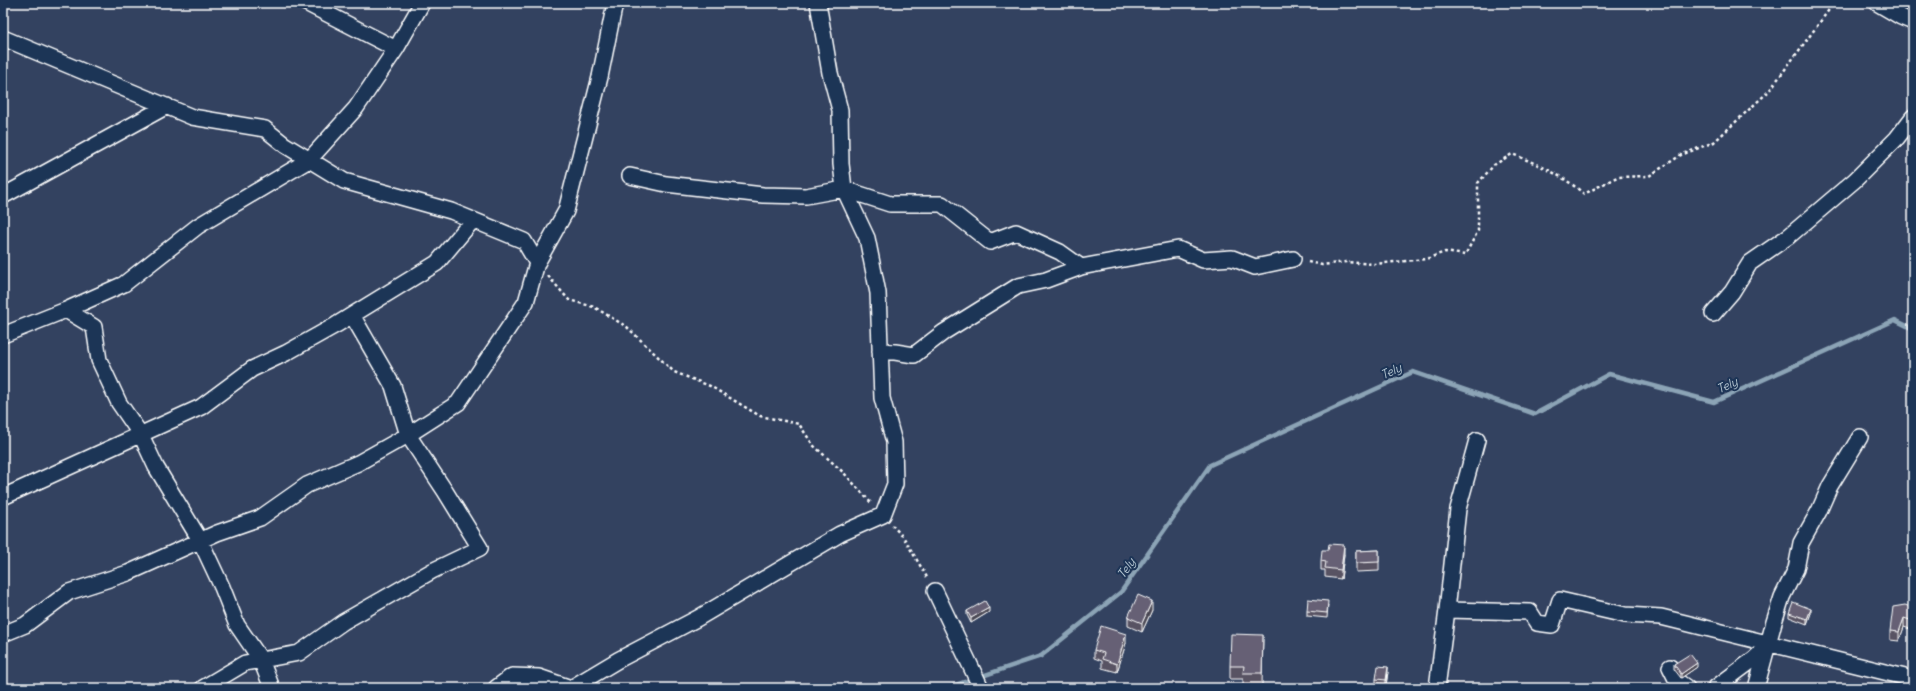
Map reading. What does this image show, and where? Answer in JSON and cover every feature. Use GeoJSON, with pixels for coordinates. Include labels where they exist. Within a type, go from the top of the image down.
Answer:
{"type":"FeatureCollection","features":[{"type":"Feature","properties":{"kind":"street"},"geometry":{"type":"LineString","coordinates":[[306,3],[396,49]]}},
{"type":"Feature","properties":{"kind":"street"},"geometry":{"type":"LineString","coordinates":[[3,334],[66,310],[124,284],[198,226],[309,160],[356,108],[396,49],[422,3]]}},
{"type":"Feature","properties":{"kind":"street"},"geometry":{"type":"LineString","coordinates":[[3,634],[24,625],[69,592],[128,573],[200,540],[260,518],[307,485],[358,463],[408,435],[458,403],[526,302],[537,263],[566,211],[600,77],[615,3]]}},
{"type":"Feature","properties":{"kind":"street"},"geometry":{"type":"LineString","coordinates":[[496,688],[512,676],[539,676],[571,688],[618,660],[698,618],[840,534],[883,515],[895,484],[895,470],[894,442],[882,398],[878,293],[866,238],[844,189],[841,164],[840,110],[830,73],[818,3]]}},
{"type":"Feature","properties":{"kind":"street"},"geometry":{"type":"LineString","coordinates":[[1877,3],[1913,22]]}},
{"type":"Feature","properties":{"kind":"street"},"geometry":{"type":"LineString","coordinates":[[3,38],[192,117],[265,129],[285,145],[344,181],[451,211],[524,241],[537,263]]}},
{"type":"Feature","properties":{"kind":"street"},"geometry":{"type":"LineString","coordinates":[[3,196],[167,106]]}},
{"type":"Feature","properties":{"kind":"street"},"geometry":{"type":"LineString","coordinates":[[1713,314],[1732,292],[1750,263],[1789,236],[1856,180],[1897,138],[1913,117]]}},
{"type":"Feature","properties":{"kind":"street"},"geometry":{"type":"LineString","coordinates":[[630,176],[666,184],[763,194],[806,196],[844,189],[890,204],[942,204],[990,242],[1016,232],[1060,252],[1081,267]]}},
{"type":"Feature","properties":{"kind":"street"},"geometry":{"type":"LineString","coordinates":[[3,497],[201,407],[252,369],[286,353],[437,263],[473,220]]}},
{"type":"Feature","properties":{"kind":"street"},"geometry":{"type":"LineString","coordinates":[[880,352],[895,352],[914,355],[944,332],[1018,286],[1046,280],[1081,267],[1178,250],[1203,260],[1232,258],[1255,267],[1294,259]]}},
{"type":"Feature","properties":{"kind":"street"},"geometry":{"type":"LineString","coordinates":[[66,310],[94,327],[99,360],[119,403],[141,435],[156,467],[200,540],[222,587],[237,626],[262,660],[272,688]]}},
{"type":"Feature","properties":{"kind":"street"},"geometry":{"type":"LineString","coordinates":[[203,688],[245,664],[299,653],[361,611],[432,571],[480,548],[408,435],[393,386],[352,315]]}},
{"type":"Feature","properties":{"kind":"street"},"geometry":{"type":"LineString","coordinates":[[1756,688],[1782,597],[1796,569],[1801,543],[1819,511],[1830,486],[1860,437]]}},
{"type":"Feature","properties":{"kind":"street"},"geometry":{"type":"LineString","coordinates":[[1437,688],[1458,509],[1477,440]]}},
{"type":"Feature","properties":{"kind":"street"},"geometry":{"type":"LineString","coordinates":[[935,591],[981,688]]}},
{"type":"Feature","properties":{"kind":"street"},"geometry":{"type":"LineString","coordinates":[[1447,610],[1530,612],[1537,623],[1552,625],[1560,600],[1625,615],[1661,617],[1906,681]]}},
{"type":"Feature","properties":{"kind":"street"},"geometry":{"type":"LineString","coordinates":[[1715,688],[1754,660],[1769,644]]}},
{"type":"Feature","properties":{"kind":"street"},"geometry":{"type":"LineString","coordinates":[[1670,667],[1677,681],[1687,688]]}},
{"type":"Feature","properties":{"kind":"path"},"geometry":{"type":"LineString","coordinates":[[1294,259],[1322,265],[1346,262],[1374,264],[1426,259],[1445,252],[1465,255],[1478,231],[1478,183],[1494,165],[1512,154],[1547,169],[1573,184],[1584,194],[1617,177],[1649,176],[1681,155],[1714,142],[1769,92],[1834,3]]}},
{"type":"Feature","properties":{"kind":"path"},"geometry":{"type":"LineString","coordinates":[[537,263],[569,300],[594,307],[628,327],[674,372],[710,386],[760,416],[799,424],[813,445],[844,473],[904,538],[935,591]]}},
{"type":"Feature","properties":{"kind":"building"},"geometry":{"type":"Polygon","coordinates":[[[1329,544],[1344,545],[1341,570],[1325,568],[1326,562],[1321,561],[1322,550],[1328,550],[1329,544]]]}},
{"type":"Feature","properties":{"kind":"building"},"geometry":{"type":"Polygon","coordinates":[[[1379,550],[1379,562],[1356,563],[1356,551],[1379,550]]]}},
{"type":"Feature","properties":{"kind":"building"},"geometry":{"type":"Polygon","coordinates":[[[1138,595],[1152,601],[1142,623],[1128,617],[1138,595]]]}},
{"type":"Feature","properties":{"kind":"building"},"geometry":{"type":"Polygon","coordinates":[[[1308,599],[1328,601],[1327,613],[1307,611],[1308,599]]]}},
{"type":"Feature","properties":{"kind":"building"},"geometry":{"type":"Polygon","coordinates":[[[985,601],[989,608],[971,618],[967,611],[985,601]]]}},
{"type":"Feature","properties":{"kind":"building"},"geometry":{"type":"Polygon","coordinates":[[[1793,602],[1811,609],[1807,619],[1789,613],[1793,602]]]}},
{"type":"Feature","properties":{"kind":"building"},"geometry":{"type":"Polygon","coordinates":[[[1905,605],[1913,608],[1913,621],[1904,618],[1899,632],[1890,631],[1893,607],[1905,605]]]}},
{"type":"Feature","properties":{"kind":"building"},"geometry":{"type":"Polygon","coordinates":[[[1101,626],[1126,634],[1117,664],[1102,659],[1104,653],[1094,650],[1101,626]]]}},
{"type":"Feature","properties":{"kind":"building"},"geometry":{"type":"Polygon","coordinates":[[[1231,634],[1263,635],[1262,673],[1243,673],[1244,666],[1230,666],[1231,634]]]}},
{"type":"Feature","properties":{"kind":"building"},"geometry":{"type":"Polygon","coordinates":[[[1690,654],[1697,663],[1681,674],[1674,664],[1690,654]]]}},
{"type":"Feature","properties":{"kind":"building"},"geometry":{"type":"Polygon","coordinates":[[[1378,666],[1388,667],[1386,680],[1376,679],[1378,666]]]}},
{"type":"Feature","properties":{"kind":"waterway","name":"Tely"},"geometry":{"type":"LineString","coordinates":[[947,688],[1041,656],[1121,592],[1210,465],[1413,372],[1535,414],[1609,374],[1714,402],[1895,320],[1913,329]]}}]}
